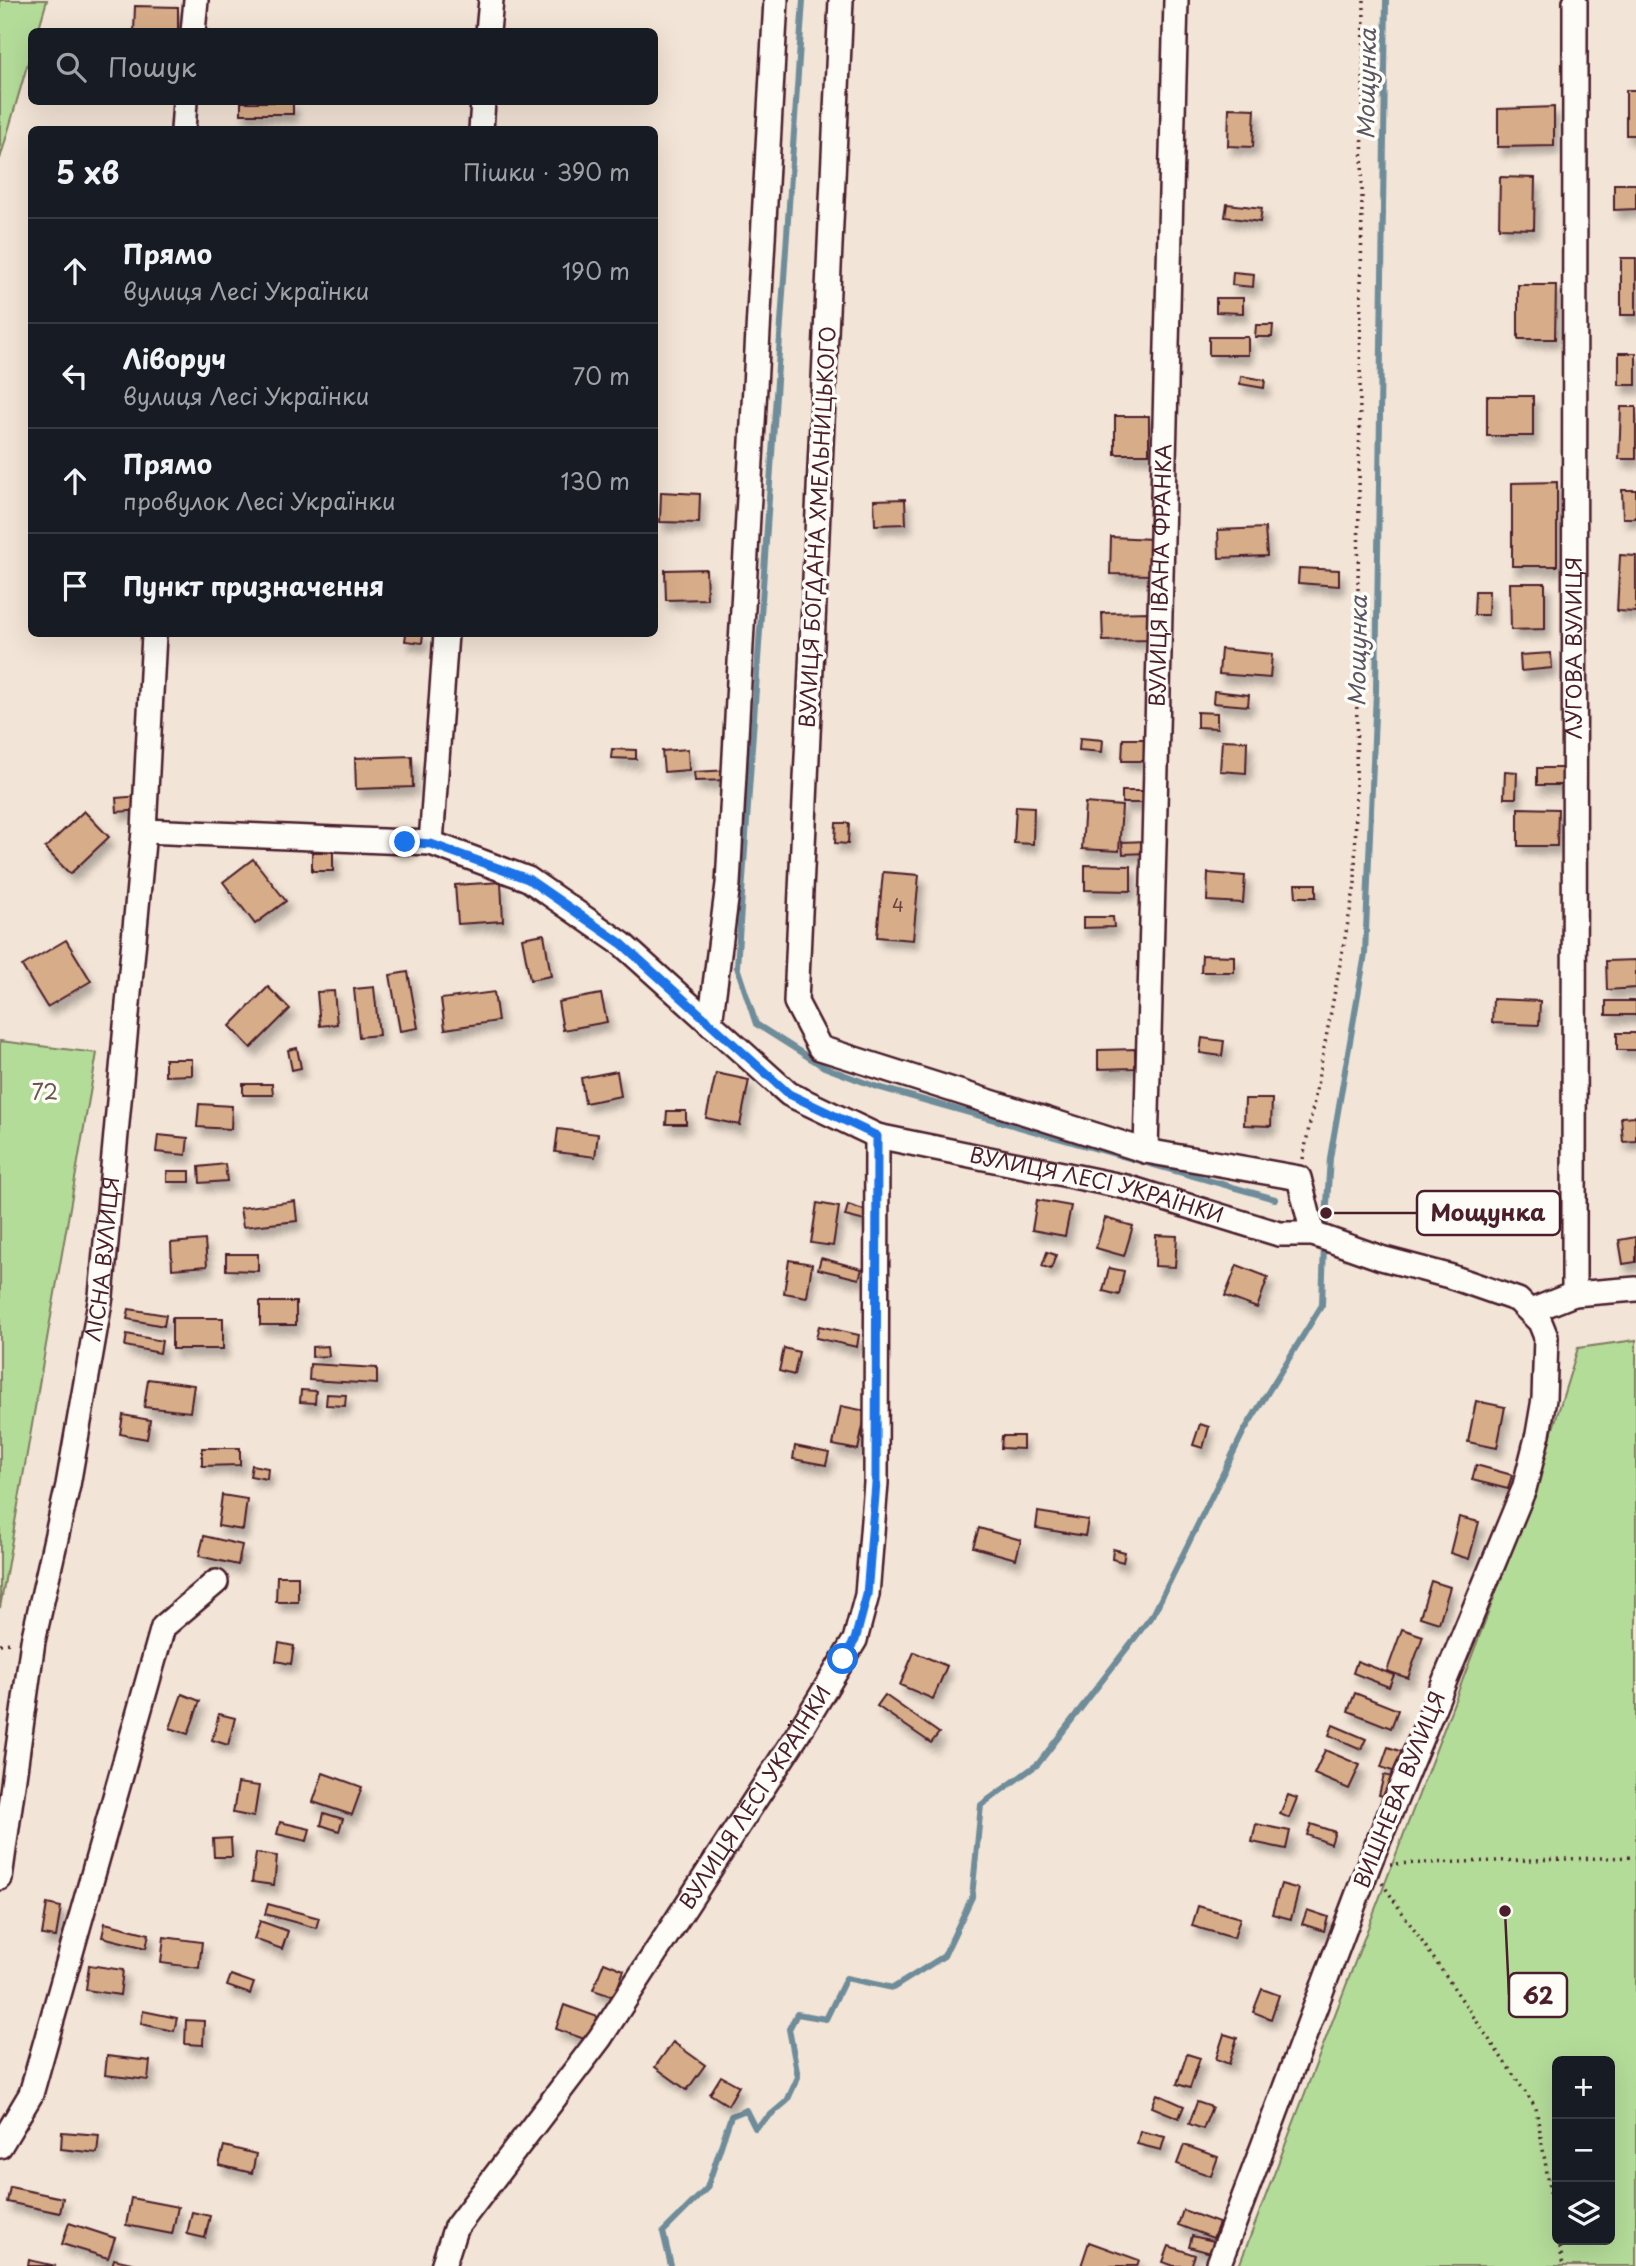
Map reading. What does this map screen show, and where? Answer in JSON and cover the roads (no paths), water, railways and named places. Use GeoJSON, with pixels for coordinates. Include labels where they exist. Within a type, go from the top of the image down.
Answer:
{"type":"FeatureCollection","features":[{"type":"Feature","properties":{"kind":"street"},"geometry":{"type":"LineString","coordinates":[[192,28],[196,0]]}},
{"type":"Feature","properties":{"kind":"street"},"geometry":{"type":"LineString","coordinates":[[488,28],[491,0]]}},
{"type":"Feature","properties":{"kind":"street"},"geometry":{"type":"LineString","coordinates":[[710,1024],[729,884],[776,0]]}},
{"type":"Feature","properties":{"kind":"street","name":"ВУЛИЦЯ БОГДАНА ХМЕЛЬНИЦЬКОГО"},"geometry":{"type":"LineString","coordinates":[[841,0],[796,1002],[820,1048],[1146,1151]]}},
{"type":"Feature","properties":{"kind":"street","name":"ВУЛИЦЯ ІВАНА ФРАНКА"},"geometry":{"type":"LineString","coordinates":[[1146,1151],[1176,0]]}},
{"type":"Feature","properties":{"kind":"street","name":"ЛУГОВА ВУЛИЦЯ"},"geometry":{"type":"LineString","coordinates":[[1574,1294],[1575,2]]}},
{"type":"Feature","properties":{"kind":"street"},"geometry":{"type":"LineString","coordinates":[[183,126],[185,105]]}},
{"type":"Feature","properties":{"kind":"street"},"geometry":{"type":"LineString","coordinates":[[481,126],[484,105]]}},
{"type":"Feature","properties":{"kind":"street","name":"ЛІСНА ВУЛИЦЯ"},"geometry":{"type":"LineString","coordinates":[[0,1878],[33,1641],[68,1485],[101,1296],[144,831],[155,637]]}},
{"type":"Feature","properties":{"kind":"street"},"geometry":{"type":"LineString","coordinates":[[431,844],[446,637]]}},
{"type":"Feature","properties":{"kind":"street","name":"ВУЛИЦЯ ЛЕСІ УКРАЇНКИ"},"geometry":{"type":"LineString","coordinates":[[144,831],[431,844],[528,879],[622,944],[789,1094],[877,1136],[1126,1187],[1279,1234],[1313,1234],[1381,1258],[1493,1290],[1518,1300],[1531,1311]]}},
{"type":"Feature","properties":{"kind":"street","name":"ВУЛИЦЯ ЛЕСІ УКРАЇНКИ"},"geometry":{"type":"LineString","coordinates":[[443,2266],[455,2229],[600,2038],[796,1737],[855,1640],[867,1595],[876,1483],[877,1136]]}},
{"type":"Feature","properties":{"kind":"street"},"geometry":{"type":"LineString","coordinates":[[1146,1151],[1299,1178],[1313,1234]]}},
{"type":"Feature","properties":{"kind":"street"},"geometry":{"type":"LineString","coordinates":[[1531,1311],[1574,1294],[1636,1289]]}},
{"type":"Feature","properties":{"kind":"street","name":"ВИШНЕВА ВУЛИЦЯ"},"geometry":{"type":"LineString","coordinates":[[1218,2266],[1369,1864],[1524,1489],[1538,1434],[1546,1369],[1546,1337],[1540,1322],[1531,1311]]}},
{"type":"Feature","properties":{"kind":"street"},"geometry":{"type":"LineString","coordinates":[[0,2146],[31,2094],[163,1627],[216,1582]]}},
{"type":"Feature","properties":{"kind":"waterway"},"geometry":{"type":"LineString","coordinates":[[803,0],[737,967],[756,1024],[824,1067],[874,1086],[1275,1199]]}},
{"type":"Feature","properties":{"kind":"waterway","name":"Мощунка"},"geometry":{"type":"LineString","coordinates":[[1325,1234],[1330,1158],[1365,954],[1376,691],[1386,0]]}},
{"type":"Feature","properties":{"kind":"waterway","name":"Мощунка"},"geometry":{"type":"LineString","coordinates":[[671,2266],[663,2232],[707,2188],[731,2116],[746,2110],[755,2128],[787,2101],[798,2077],[789,2029],[797,2014],[826,2019],[846,1978],[893,1988],[944,1956],[972,1897],[981,1805],[1038,1764],[1154,1613],[1244,1431],[1322,1305],[1324,1245]]}},
{"type":"Feature","properties":{"kind":"place","name":"Мощунка"},"geometry":{"type":"Point","coordinates":[1326,1213]}},
{"type":"Feature","properties":{"kind":"place","name":"62"},"geometry":{"type":"Point","coordinates":[1505,1911]}},
{"type":"Feature","properties":{"kind":"park label","name":"72"},"geometry":{"type":"Point","coordinates":[45,1093]}}]}
